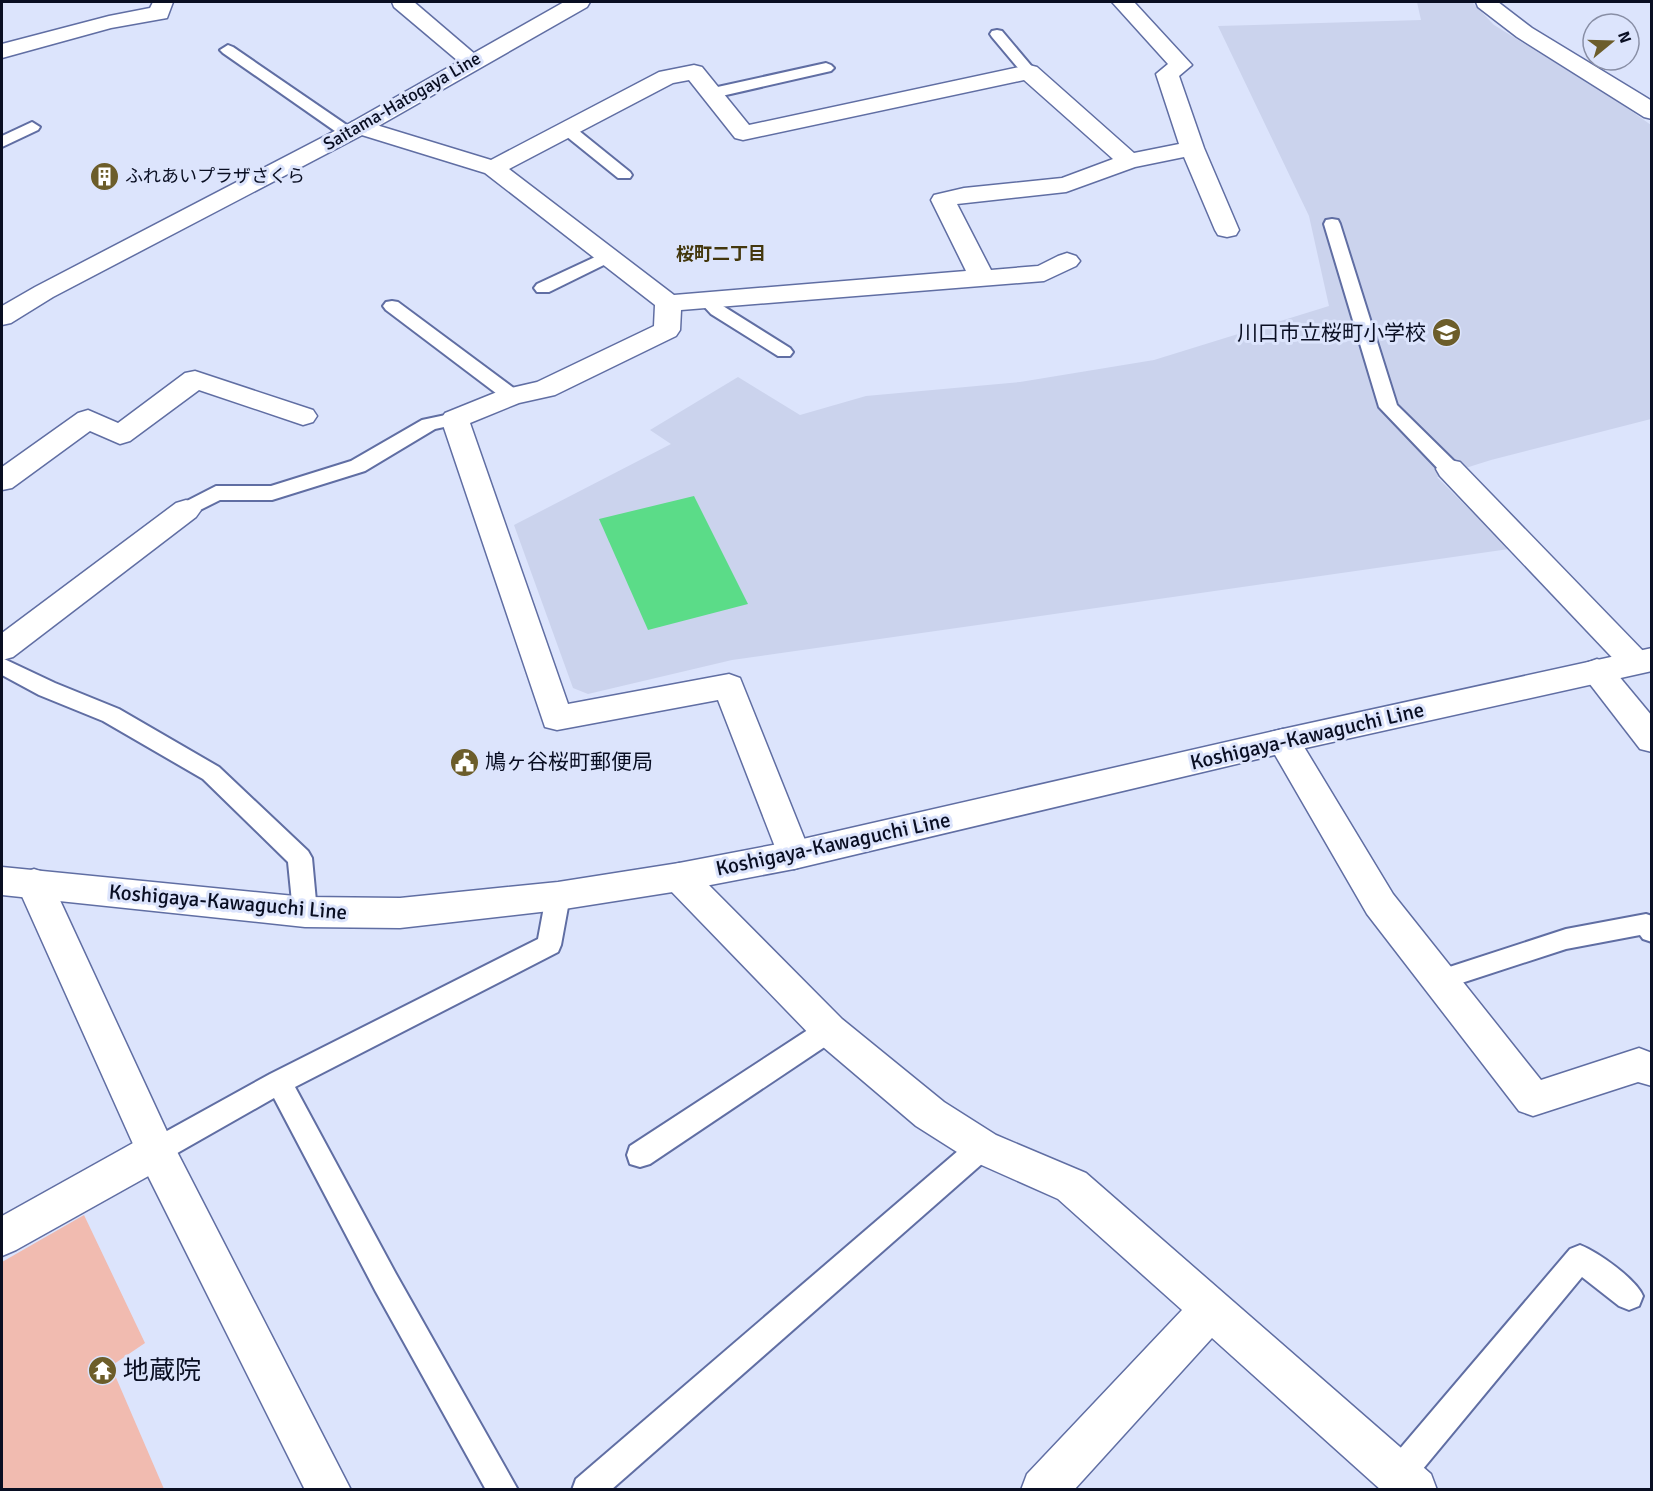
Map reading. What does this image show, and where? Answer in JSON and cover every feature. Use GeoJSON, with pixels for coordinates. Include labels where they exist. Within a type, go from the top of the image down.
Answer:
{"type":"FeatureCollection","features":[{"type":"Feature","properties":{"kind":"street"},"geometry":{"type":"LineString","coordinates":[[2,51],[108,22],[159,13],[163,2]]}},
{"type":"Feature","properties":{"kind":"street"},"geometry":{"type":"LineString","coordinates":[[402,2],[472,61]]}},
{"type":"Feature","properties":{"kind":"street","name":"Saitama-Hatogaya Line"},"geometry":{"type":"LineString","coordinates":[[2,317],[54,287],[354,130],[579,2]]}},
{"type":"Feature","properties":{"kind":"street"},"geometry":{"type":"LineString","coordinates":[[1123,2],[1182,65],[1167,74],[1192,148],[1227,230]]}},
{"type":"Feature","properties":{"kind":"street"},"geometry":{"type":"LineString","coordinates":[[1486,2],[1507,21],[1621,89],[1652,112]]}},
{"type":"Feature","properties":{"kind":"street"},"geometry":{"type":"LineString","coordinates":[[493,168],[667,77],[694,72],[743,133],[1029,72],[1129,161]]}},
{"type":"Feature","properties":{"kind":"street"},"geometry":{"type":"LineString","coordinates":[[354,130],[493,168],[668,303],[1044,273],[1067,261]]}},
{"type":"Feature","properties":{"kind":"street"},"geometry":{"type":"LineString","coordinates":[[982,277],[942,200],[964,195],[1066,185],[1129,161],[1192,148]]}},
{"type":"Feature","properties":{"kind":"street"},"geometry":{"type":"LineString","coordinates":[[668,303],[667,330],[545,389],[512,396],[455,419],[557,718],[729,686],[794,855]]}},
{"type":"Feature","properties":{"kind":"street"},"geometry":{"type":"LineString","coordinates":[[2,482],[88,419],[120,435],[195,379],[303,416]]}},
{"type":"Feature","properties":{"kind":"street"},"geometry":{"type":"LineString","coordinates":[[1450,469],[1643,660]]}},
{"type":"Feature","properties":{"kind":"street"},"geometry":{"type":"LineString","coordinates":[[2,649],[186,510]]}},
{"type":"Feature","properties":{"kind":"street","name":"Koshigaya-Kawaguchi Line"},"geometry":{"type":"LineString","coordinates":[[18,882],[304,912],[400,913],[558,896],[679,877],[794,855],[1282,741],[1643,660]]}},
{"type":"Feature","properties":{"kind":"street"},"geometry":{"type":"LineString","coordinates":[[1597,671],[1652,740]]}},
{"type":"Feature","properties":{"kind":"street"},"geometry":{"type":"LineString","coordinates":[[1282,741],[1380,904],[1533,1099],[1639,1065],[1652,1070]]}},
{"type":"Feature","properties":{"kind":"street"},"geometry":{"type":"LineString","coordinates":[[679,877],[829,1030],[930,1114],[982,1147],[1072,1186],[1211,1309],[1400,1485]]}},
{"type":"Feature","properties":{"kind":"street"},"geometry":{"type":"LineString","coordinates":[[18,882],[328,1490]]}},
{"type":"Feature","properties":{"kind":"street"},"geometry":{"type":"LineString","coordinates":[[2,1237],[156,1151]]}},
{"type":"Feature","properties":{"kind":"street"},"geometry":{"type":"LineString","coordinates":[[1042,1490],[1211,1309]]}},
{"type":"Feature","properties":{"kind":"lane"},"geometry":{"type":"LineString","coordinates":[[997,34],[1029,72]]}},
{"type":"Feature","properties":{"kind":"lane"},"geometry":{"type":"LineString","coordinates":[[228,50],[354,130]]}},
{"type":"Feature","properties":{"kind":"lane"},"geometry":{"type":"LineString","coordinates":[[713,93],[826,68]]}},
{"type":"Feature","properties":{"kind":"lane"},"geometry":{"type":"LineString","coordinates":[[2,142],[32,128]]}},
{"type":"Feature","properties":{"kind":"lane"},"geometry":{"type":"LineString","coordinates":[[567,129],[624,175]]}},
{"type":"Feature","properties":{"kind":"lane"},"geometry":{"type":"LineString","coordinates":[[1332,224],[1388,407],[1450,469]]}},
{"type":"Feature","properties":{"kind":"lane"},"geometry":{"type":"LineString","coordinates":[[543,288],[608,256]]}},
{"type":"Feature","properties":{"kind":"lane"},"geometry":{"type":"LineString","coordinates":[[706,300],[717,310],[784,352]]}},
{"type":"Feature","properties":{"kind":"lane"},"geometry":{"type":"LineString","coordinates":[[392,306],[512,396]]}},
{"type":"Feature","properties":{"kind":"lane"},"geometry":{"type":"LineString","coordinates":[[186,510],[216,493],[272,493],[358,466],[429,424],[455,419]]}},
{"type":"Feature","properties":{"kind":"lane"},"geometry":{"type":"LineString","coordinates":[[2,666],[47,689],[111,716],[211,773],[300,858],[304,912]]}},
{"type":"Feature","properties":{"kind":"lane"},"geometry":{"type":"LineString","coordinates":[[156,1151],[279,1082],[549,945],[558,896]]}},
{"type":"Feature","properties":{"kind":"lane"},"geometry":{"type":"LineString","coordinates":[[1440,980],[1566,939],[1646,924],[1652,932]]}},
{"type":"Feature","properties":{"kind":"lane"},"geometry":{"type":"LineString","coordinates":[[640,1155],[829,1030]]}},
{"type":"Feature","properties":{"kind":"lane"},"geometry":{"type":"LineString","coordinates":[[279,1082],[386,1284],[503,1490]]}},
{"type":"Feature","properties":{"kind":"lane"},"geometry":{"type":"LineString","coordinates":[[587,1490],[982,1147]]}},
{"type":"Feature","properties":{"kind":"lane"},"geometry":{"type":"LineString","coordinates":[[1400,1485],[1580,1258],[1629,1296]]}},
{"type":"Feature","properties":{"kind":"shaded area","name":"川口市立桜町小学校"},"geometry":{"type":"Polygon","coordinates":[[[1417,2],[1472,2],[1494,25],[1613,98],[1651,125],[1651,419],[1491,460],[1437,477],[1509,549],[732,660],[588,694],[573,688],[514,525],[671,444],[650,430],[738,377],[800,415],[866,396],[1020,382],[1154,360],[1329,306],[1309,216],[1218,26],[1421,20],[1417,2]]]}},
{"type":"Feature","properties":{"kind":"shaded area"},"geometry":{"type":"Polygon","coordinates":[[[694,496],[748,604],[648,630],[599,519],[694,496]]]}},
{"type":"Feature","properties":{"kind":"shaded area","name":"地蔵院"},"geometry":{"type":"Polygon","coordinates":[[[84,1215],[145,1343],[111,1366],[164,1489],[2,1489],[2,1262],[84,1215]]]}},
{"type":"Feature","properties":{"kind":"place","name":"ふれあいプラザさくら"},"geometry":{"type":"Point","coordinates":[104,176]}},
{"type":"Feature","properties":{"kind":"place","name":"川口市立桜町小学校"},"geometry":{"type":"Point","coordinates":[1447,333]}},
{"type":"Feature","properties":{"kind":"place","name":"鳩ヶ谷桜町郵便局"},"geometry":{"type":"Point","coordinates":[464,762]}},
{"type":"Feature","properties":{"kind":"place","name":"地蔵院"},"geometry":{"type":"Point","coordinates":[102,1371]}},
{"type":"Feature","properties":{"kind":"district","name":"桜町二丁目"},"geometry":{"type":"Point","coordinates":[721,254]}}]}
